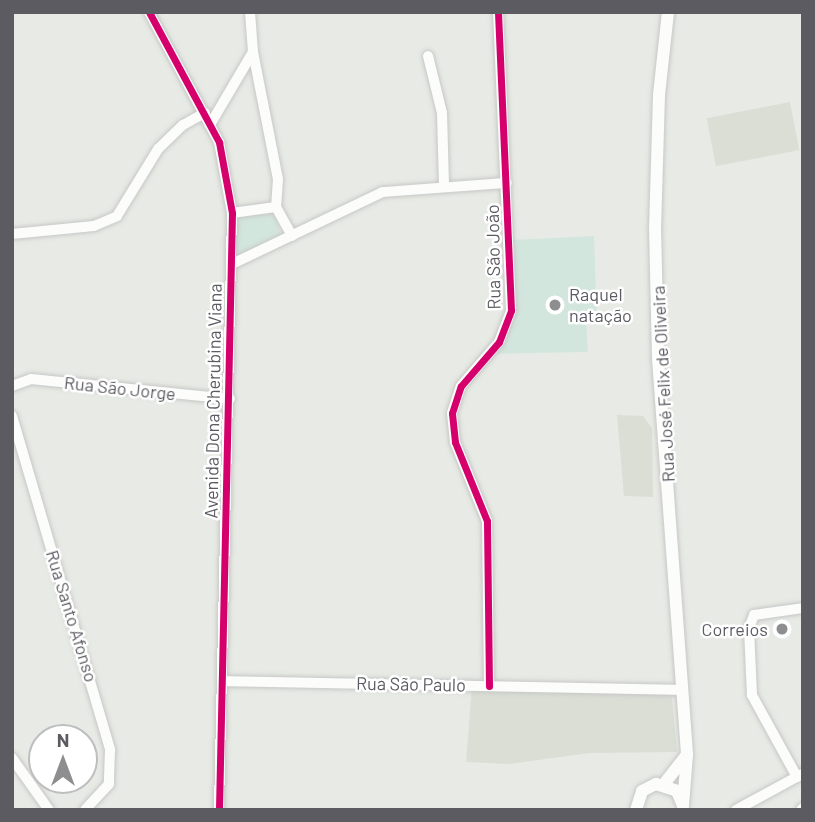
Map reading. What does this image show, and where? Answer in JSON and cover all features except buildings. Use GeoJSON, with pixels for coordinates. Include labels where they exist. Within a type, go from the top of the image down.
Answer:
{"type":"FeatureCollection","features":[{"type":"Feature","properties":{"kind":"main road","name":"Rua José Felix de Oliveira"},"geometry":{"type":"LineString","coordinates":[[668,12],[656,182],[658,359],[687,755],[683,807]]}},
{"type":"Feature","properties":{"kind":"main road"},"geometry":{"type":"LineString","coordinates":[[636,810],[642,791],[664,784],[687,755]]}},
{"type":"Feature","properties":{"kind":"main road"},"geometry":{"type":"LineString","coordinates":[[664,784],[677,791],[683,807]]}},
{"type":"Feature","properties":{"kind":"street","name":"Avenida Dona Cherubina Viana"},"geometry":{"type":"LineString","coordinates":[[149,12],[211,123],[225,159],[232,213],[219,810]]}},
{"type":"Feature","properties":{"kind":"street"},"geometry":{"type":"LineString","coordinates":[[250,12],[253,52],[278,179],[276,207],[292,236]]}},
{"type":"Feature","properties":{"kind":"street","name":"Rua São João"},"geometry":{"type":"LineString","coordinates":[[489,686],[487,521],[455,442],[452,412],[461,386],[499,342],[510,320],[507,183],[498,12]]}},
{"type":"Feature","properties":{"kind":"street"},"geometry":{"type":"LineString","coordinates":[[211,123],[253,52]]}},
{"type":"Feature","properties":{"kind":"street"},"geometry":{"type":"LineString","coordinates":[[428,56],[442,113],[444,186]]}},
{"type":"Feature","properties":{"kind":"street"},"geometry":{"type":"LineString","coordinates":[[12,234],[94,226],[117,216],[158,149],[183,125],[205,113]]}},
{"type":"Feature","properties":{"kind":"street"},"geometry":{"type":"LineString","coordinates":[[232,264],[383,192],[507,183]]}},
{"type":"Feature","properties":{"kind":"street"},"geometry":{"type":"LineString","coordinates":[[232,213],[276,207]]}},
{"type":"Feature","properties":{"kind":"street","name":"Rua São Jorge"},"geometry":{"type":"LineString","coordinates":[[12,386],[31,379],[230,399]]}},
{"type":"Feature","properties":{"kind":"street","name":"Rua Santo Afonso"},"geometry":{"type":"LineString","coordinates":[[12,416],[110,750],[109,784],[85,810]]}},
{"type":"Feature","properties":{"kind":"street"},"geometry":{"type":"LineString","coordinates":[[736,810],[800,775],[752,695],[749,628],[750,619],[760,613],[803,608]]}},
{"type":"Feature","properties":{"kind":"street","name":"Rua São Paulo"},"geometry":{"type":"LineString","coordinates":[[222,681],[683,690]]}},
{"type":"Feature","properties":{"kind":"street"},"geometry":{"type":"LineString","coordinates":[[12,758],[49,810]]}},
{"type":"Feature","properties":{"kind":"shaded area"},"geometry":{"type":"Polygon","coordinates":[[[790,102],[799,150],[716,166],[707,118],[790,102]]]}},
{"type":"Feature","properties":{"kind":"shaded area"},"geometry":{"type":"Polygon","coordinates":[[[273,208],[281,236],[236,259],[236,217],[273,208]]]}},
{"type":"Feature","properties":{"kind":"shaded area","name":"Raquel natação"},"geometry":{"type":"Polygon","coordinates":[[[594,236],[597,318],[586,319],[588,352],[488,354],[507,333],[512,240],[594,236]]]}},
{"type":"Feature","properties":{"kind":"shaded area"},"geometry":{"type":"Polygon","coordinates":[[[617,415],[643,416],[652,428],[653,497],[624,496],[617,415]]]}},
{"type":"Feature","properties":{"kind":"shaded area"},"geometry":{"type":"Polygon","coordinates":[[[472,686],[671,689],[677,752],[590,753],[509,764],[466,762],[472,686]]]}},
{"type":"Feature","properties":{"kind":"cycle path"},"geometry":{"type":"LineString","coordinates":[[149,12],[219,142],[232,213],[219,810]]}},
{"type":"Feature","properties":{"kind":"cycle path"},"geometry":{"type":"LineString","coordinates":[[489,686],[487,521],[455,442],[452,413],[461,386],[499,342],[511,310],[498,12]]}},
{"type":"Feature","properties":{"kind":"place","name":"Raquel natação"},"geometry":{"type":"Point","coordinates":[555,305]}},
{"type":"Feature","properties":{"kind":"place","name":"Correios"},"geometry":{"type":"Point","coordinates":[782,629]}}]}
